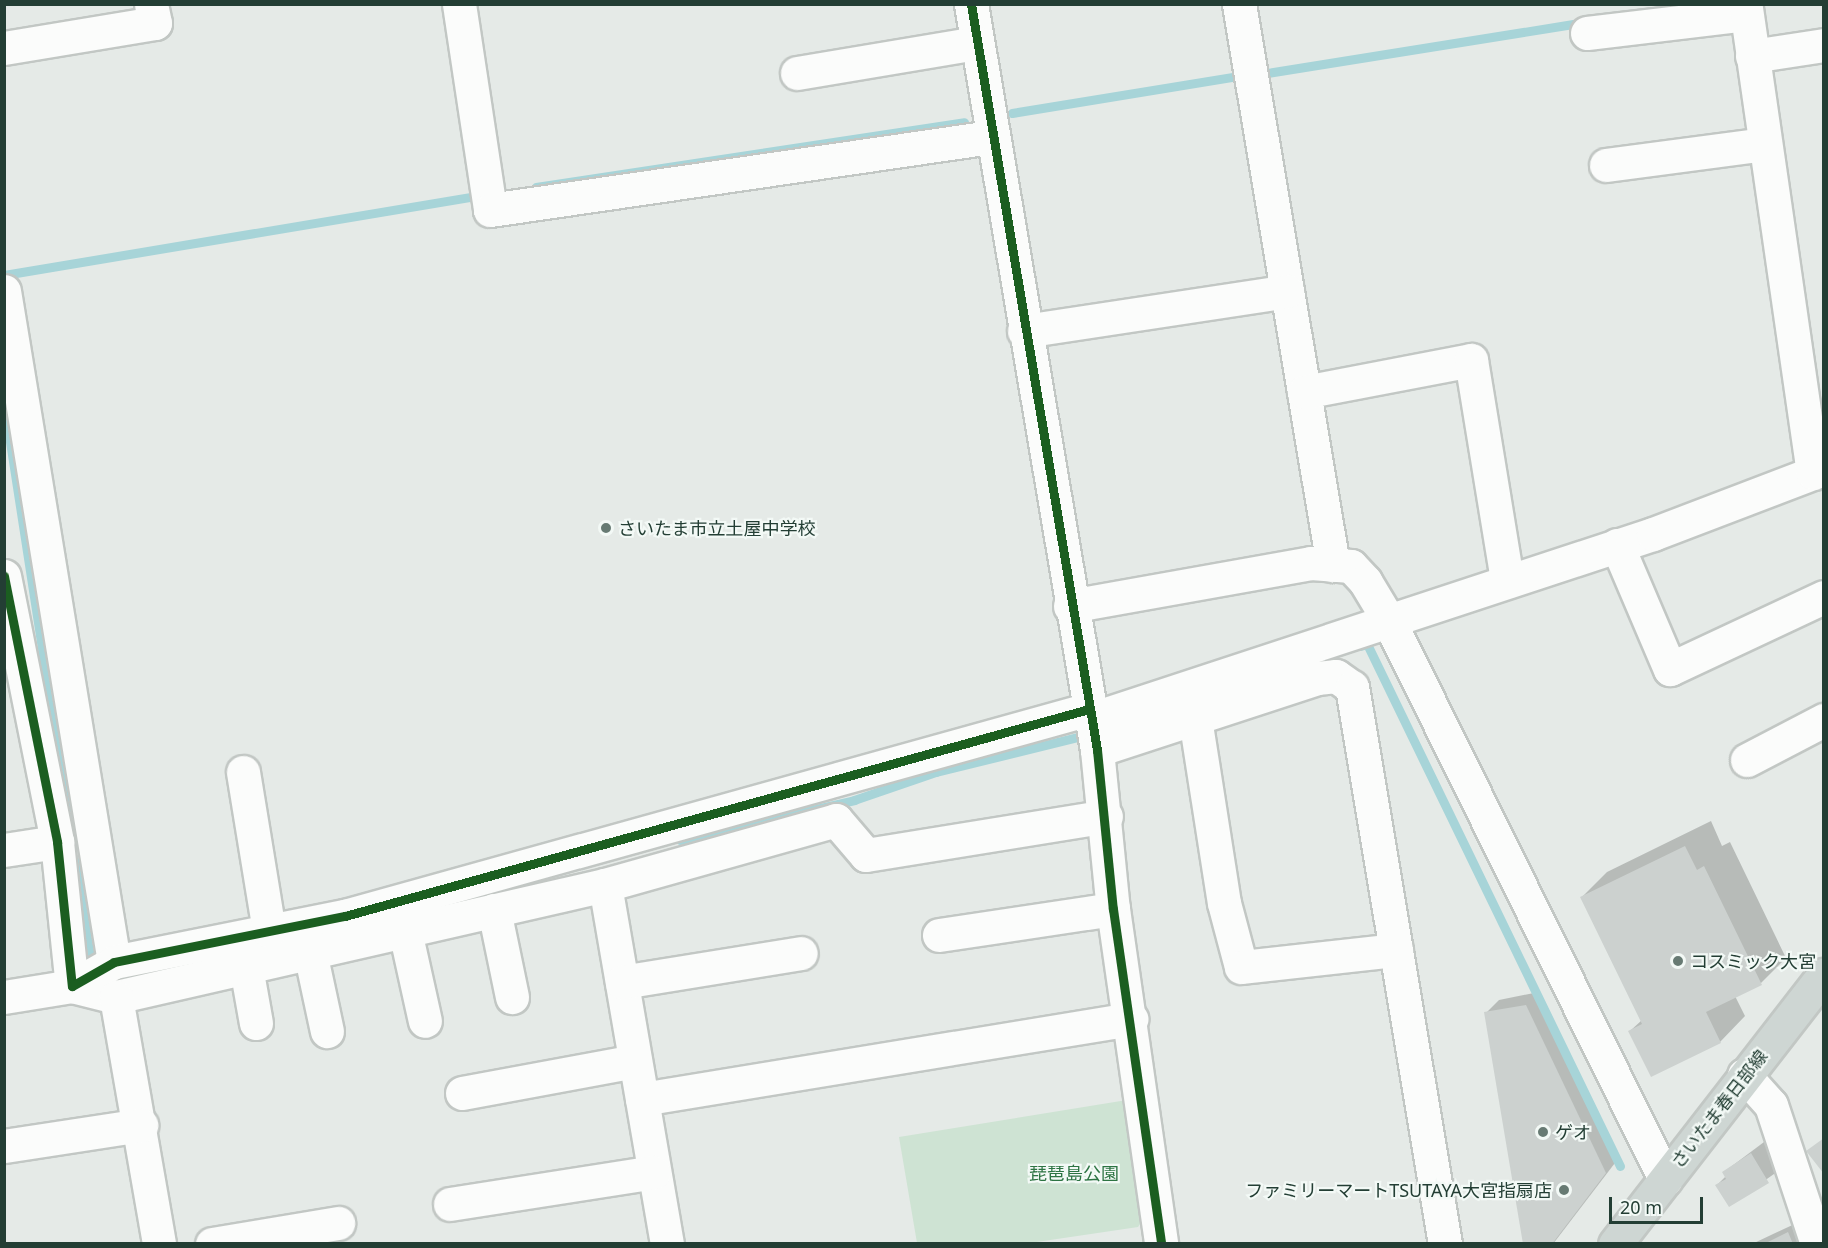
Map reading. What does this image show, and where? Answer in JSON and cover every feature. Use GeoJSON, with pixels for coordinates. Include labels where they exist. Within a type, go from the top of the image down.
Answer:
{"type":"FeatureCollection","features":[{"type":"Feature","properties":{"kind":"main road","name":"さいたま春日部線"},"geometry":{"type":"LineString","coordinates":[[1615,1244],[1744,1075],[1824,975]]}},
{"type":"Feature","properties":{"kind":"street"},"geometry":{"type":"LineString","coordinates":[[4,48],[154,23],[151,4]]}},
{"type":"Feature","properties":{"kind":"street"},"geometry":{"type":"LineString","coordinates":[[459,4],[490,210],[991,137]]}},
{"type":"Feature","properties":{"kind":"street"},"geometry":{"type":"LineString","coordinates":[[971,4],[991,137],[1106,816],[1113,909],[1132,1019],[1154,1242]]}},
{"type":"Feature","properties":{"kind":"street"},"geometry":{"type":"LineString","coordinates":[[1239,4],[1333,565]]}},
{"type":"Feature","properties":{"kind":"street"},"geometry":{"type":"LineString","coordinates":[[4,997],[72,986],[114,962],[345,916],[1093,729],[1389,621],[1734,506],[1820,480],[1745,9],[1587,33]]}},
{"type":"Feature","properties":{"kind":"street"},"geometry":{"type":"LineString","coordinates":[[797,73],[977,43]]}},
{"type":"Feature","properties":{"kind":"street"},"geometry":{"type":"LineString","coordinates":[[1752,56],[1824,45]]}},
{"type":"Feature","properties":{"kind":"street"},"geometry":{"type":"LineString","coordinates":[[1606,165],[1765,144]]}},
{"type":"Feature","properties":{"kind":"street"},"geometry":{"type":"LineString","coordinates":[[1024,331],[1287,291]]}},
{"type":"Feature","properties":{"kind":"street"},"geometry":{"type":"LineString","coordinates":[[5,294],[114,962]]}},
{"type":"Feature","properties":{"kind":"street"},"geometry":{"type":"LineString","coordinates":[[1304,392],[1471,360],[1507,581]]}},
{"type":"Feature","properties":{"kind":"street"},"geometry":{"type":"LineString","coordinates":[[1617,545],[1670,669],[1824,597]]}},
{"type":"Feature","properties":{"kind":"street"},"geometry":{"type":"LineString","coordinates":[[1070,606],[1311,563],[1351,566],[1365,581],[1389,621],[1665,1179]]}},
{"type":"Feature","properties":{"kind":"street"},"geometry":{"type":"LineString","coordinates":[[4,576],[17,701],[57,842],[72,986]]}},
{"type":"Feature","properties":{"kind":"street"},"geometry":{"type":"LineString","coordinates":[[1093,729],[1195,718],[1317,678],[1335,676],[1352,687],[1445,1244]]}},
{"type":"Feature","properties":{"kind":"street"},"geometry":{"type":"LineString","coordinates":[[1195,718],[1224,903],[1241,967],[1396,950]]}},
{"type":"Feature","properties":{"kind":"street"},"geometry":{"type":"LineString","coordinates":[[1747,760],[1824,720]]}},
{"type":"Feature","properties":{"kind":"street"},"geometry":{"type":"LineString","coordinates":[[243,772],[269,931]]}},
{"type":"Feature","properties":{"kind":"street"},"geometry":{"type":"LineString","coordinates":[[72,986],[116,997],[605,885],[836,820],[866,855],[1106,816]]}},
{"type":"Feature","properties":{"kind":"street"},"geometry":{"type":"LineString","coordinates":[[4,850],[57,842]]}},
{"type":"Feature","properties":{"kind":"street"},"geometry":{"type":"LineString","coordinates":[[605,885],[667,1244]]}},
{"type":"Feature","properties":{"kind":"street"},"geometry":{"type":"LineString","coordinates":[[939,935],[1113,909]]}},
{"type":"Feature","properties":{"kind":"street"},"geometry":{"type":"LineString","coordinates":[[494,910],[512,997]]}},
{"type":"Feature","properties":{"kind":"street"},"geometry":{"type":"LineString","coordinates":[[405,931],[425,1021]]}},
{"type":"Feature","properties":{"kind":"street"},"geometry":{"type":"LineString","coordinates":[[310,952],[327,1030]]}},
{"type":"Feature","properties":{"kind":"street"},"geometry":{"type":"LineString","coordinates":[[622,982],[801,953]]}},
{"type":"Feature","properties":{"kind":"street"},"geometry":{"type":"LineString","coordinates":[[246,967],[256,1023]]}},
{"type":"Feature","properties":{"kind":"street"},"geometry":{"type":"LineString","coordinates":[[116,997],[141,1125],[159,1244]]}},
{"type":"Feature","properties":{"kind":"street"},"geometry":{"type":"LineString","coordinates":[[642,1099],[1132,1019]]}},
{"type":"Feature","properties":{"kind":"street"},"geometry":{"type":"LineString","coordinates":[[462,1093],[635,1061]]}},
{"type":"Feature","properties":{"kind":"street"},"geometry":{"type":"LineString","coordinates":[[1744,1075],[1771,1105],[1817,1244]]}},
{"type":"Feature","properties":{"kind":"street"},"geometry":{"type":"LineString","coordinates":[[4,1146],[141,1125]]}},
{"type":"Feature","properties":{"kind":"street"},"geometry":{"type":"LineString","coordinates":[[450,1204],[654,1172]]}},
{"type":"Feature","properties":{"kind":"street"},"geometry":{"type":"LineString","coordinates":[[212,1244],[338,1223]]}},
{"type":"Feature","properties":{"kind":"green space","name":"琵琶島公園"},"geometry":{"type":"Polygon","coordinates":[[[1127,1100],[1146,1215],[1138,1227],[1030,1243],[917,1243],[899,1137],[1127,1100]]]}},
{"type":"Feature","properties":{"kind":"building"},"geometry":{"type":"Polygon","coordinates":[[[1685,846],[1697,870],[1704,866],[1762,985],[1706,1012],[1721,1043],[1651,1077],[1628,1031],[1642,1024],[1580,897],[1685,846]]]}},
{"type":"Feature","properties":{"kind":"building"},"geometry":{"type":"Polygon","coordinates":[[[1526,1005],[1606,1173],[1552,1244],[1523,1244],[1484,1012],[1526,1005]]]}},
{"type":"Feature","properties":{"kind":"building"},"geometry":{"type":"Polygon","coordinates":[[[1824,1138],[1824,1174],[1806,1151],[1824,1138]]]}},
{"type":"Feature","properties":{"kind":"building"},"geometry":{"type":"Polygon","coordinates":[[[1751,1153],[1769,1183],[1729,1207],[1715,1185],[1726,1179],[1722,1172],[1751,1153]]]}},
{"type":"Feature","properties":{"kind":"building"},"geometry":{"type":"Polygon","coordinates":[[[1788,1232],[1793,1244],[1764,1244],[1788,1232]]]}},
{"type":"Feature","properties":{"kind":"waterway"},"geometry":{"type":"LineString","coordinates":[[1261,74],[1584,22]]}},
{"type":"Feature","properties":{"kind":"waterway"},"geometry":{"type":"LineString","coordinates":[[1012,113],[1239,76]]}},
{"type":"Feature","properties":{"kind":"waterway"},"geometry":{"type":"LineString","coordinates":[[536,187],[964,122]]}},
{"type":"Feature","properties":{"kind":"waterway"},"geometry":{"type":"LineString","coordinates":[[4,275],[484,195]]}},
{"type":"Feature","properties":{"kind":"waterway"},"geometry":{"type":"LineString","coordinates":[[4,403],[68,815]]}},
{"type":"Feature","properties":{"kind":"waterway"},"geometry":{"type":"LineString","coordinates":[[1360,646],[1367,644],[1620,1166]]}},
{"type":"Feature","properties":{"kind":"waterway"},"geometry":{"type":"LineString","coordinates":[[680,840],[854,800],[936,772],[1090,734]]}},
{"type":"Feature","properties":{"kind":"waterway"},"geometry":{"type":"LineString","coordinates":[[75,861],[89,951],[95,965]]}},
{"type":"Feature","properties":{"kind":"cycle path"},"geometry":{"type":"LineString","coordinates":[[971,4],[1097,750],[1113,909],[1161,1244]]}},
{"type":"Feature","properties":{"kind":"cycle path"},"geometry":{"type":"LineString","coordinates":[[4,576],[57,842],[72,986],[114,962],[345,916],[1089,709]]}},
{"type":"Feature","properties":{"kind":"place","name":"さいたま市立土屋中学校"},"geometry":{"type":"Point","coordinates":[606,528]}},
{"type":"Feature","properties":{"kind":"place","name":"コスミック大宮"},"geometry":{"type":"Point","coordinates":[1678,961]}},
{"type":"Feature","properties":{"kind":"place","name":"ゲオ"},"geometry":{"type":"Point","coordinates":[1543,1132]}},
{"type":"Feature","properties":{"kind":"place","name":"ファミリーマートTSUTAYA大宮指扇店"},"geometry":{"type":"Point","coordinates":[1564,1190]}}]}
